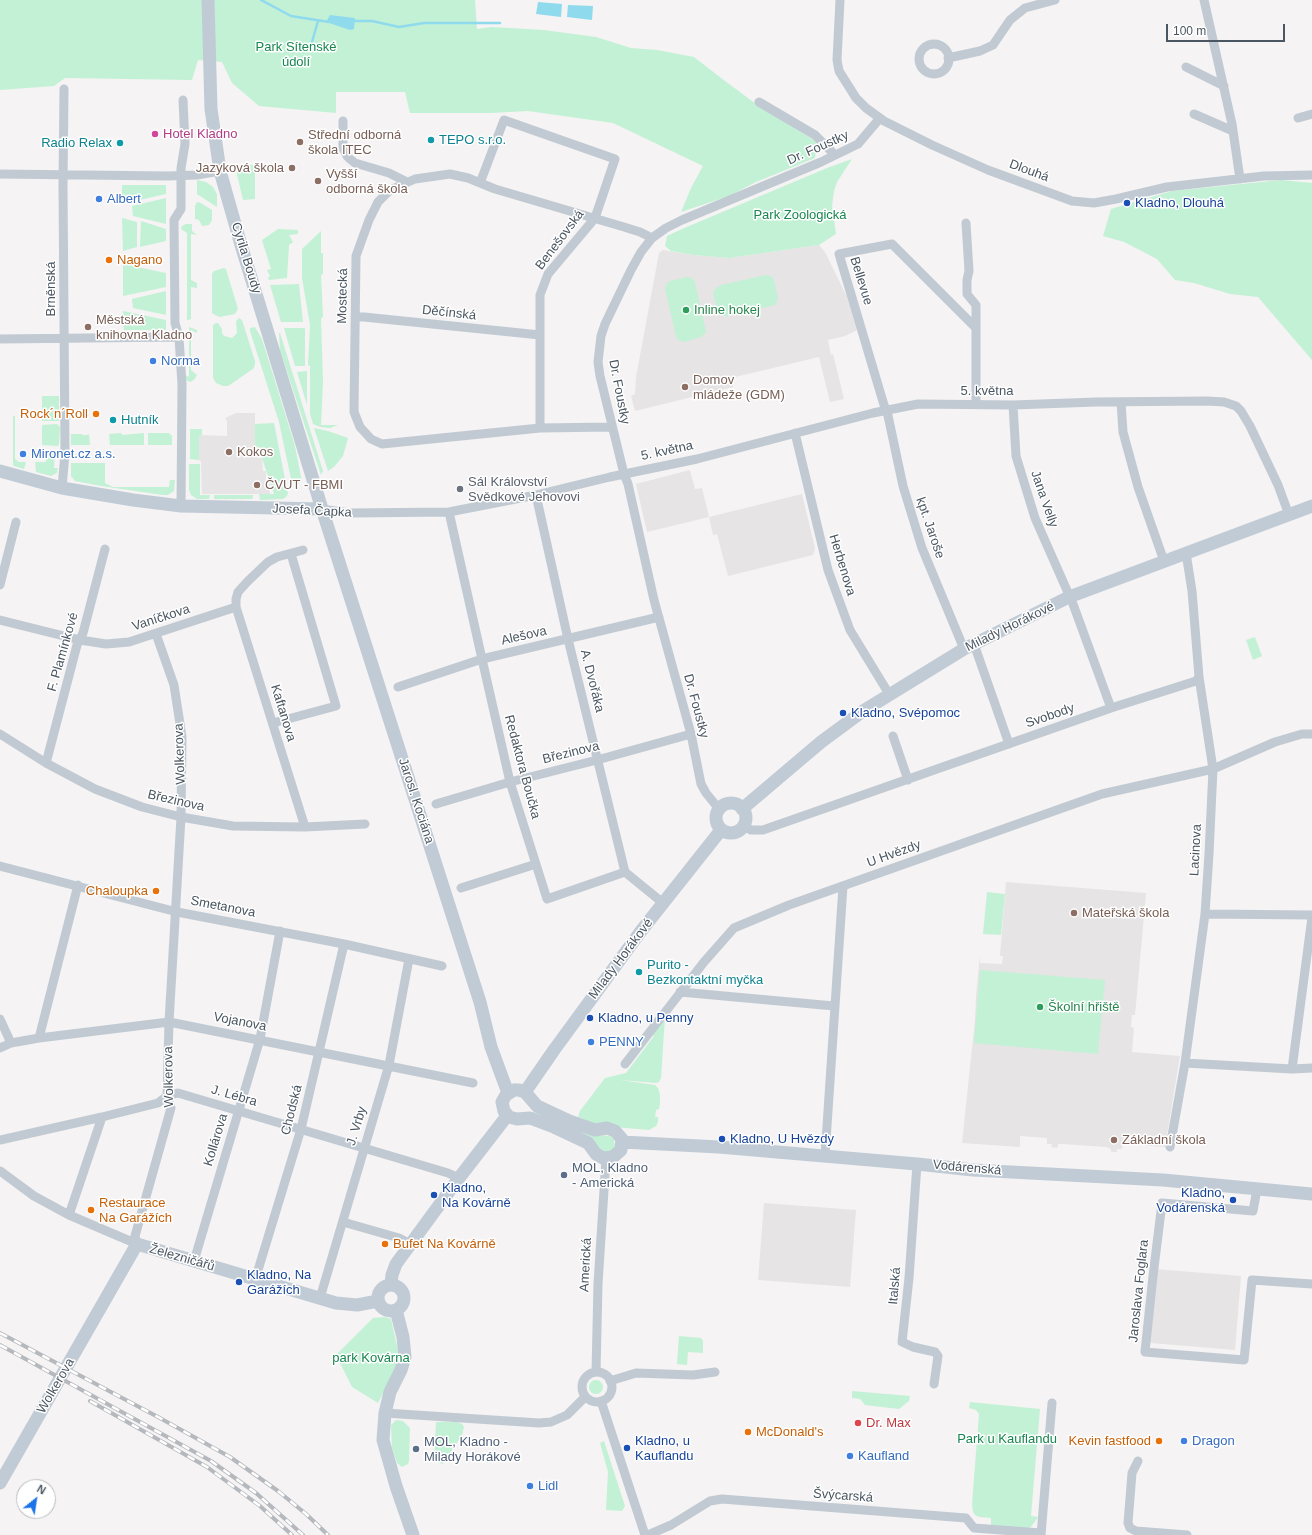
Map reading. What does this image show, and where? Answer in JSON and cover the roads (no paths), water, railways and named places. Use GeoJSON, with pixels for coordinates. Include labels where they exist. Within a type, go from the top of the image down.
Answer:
{"type":"FeatureCollection","features":[{"type":"Feature","properties":{"kind":"street","name":"Cyrila Boudy"},"geometry":{"type":"LineString","coordinates":[[208,0],[208,55],[211,110],[220,171],[322,509]]}},
{"type":"Feature","properties":{"kind":"street","name":"Dlouhá"},"geometry":{"type":"LineString","coordinates":[[840,0],[837,60],[839,71],[856,98],[880,118],[932,145],[988,170],[1072,201],[1094,203],[1167,187],[1264,176],[1312,175]]}},
{"type":"Feature","properties":{"kind":"street"},"geometry":{"type":"LineString","coordinates":[[948,58],[980,51],[993,45],[1010,20],[1025,8],[1055,0]]}},
{"type":"Feature","properties":{"kind":"street"},"geometry":{"type":"LineString","coordinates":[[1204,0],[1224,86],[1233,131],[1240,179]]}},
{"type":"Feature","properties":{"kind":"street"},"geometry":{"type":"LineString","coordinates":[[1186,67],[1224,86]]}},
{"type":"Feature","properties":{"kind":"street","name":"Brněnská"},"geometry":{"type":"LineString","coordinates":[[62,488],[65,453],[63,174],[64,89]]}},
{"type":"Feature","properties":{"kind":"street"},"geometry":{"type":"LineString","coordinates":[[181,506],[179,452],[182,385],[179,338],[175,323],[174,220],[181,209],[181,176],[185,144],[183,100]]}},
{"type":"Feature","properties":{"kind":"street"},"geometry":{"type":"LineString","coordinates":[[759,102],[815,135],[835,156]]}},
{"type":"Feature","properties":{"kind":"street"},"geometry":{"type":"LineString","coordinates":[[1194,114],[1233,131]]}},
{"type":"Feature","properties":{"kind":"street"},"geometry":{"type":"LineString","coordinates":[[1298,118],[1312,114]]}},
{"type":"Feature","properties":{"kind":"street","name":"Dr. Foustky"},"geometry":{"type":"LineString","coordinates":[[719,809],[706,793],[701,784],[691,734],[659,617],[628,484],[624,474],[600,376],[598,362],[600,342],[605,324],[622,288],[641,252],[652,238],[682,220],[835,156],[858,144],[880,118]]}},
{"type":"Feature","properties":{"kind":"street","name":"Benešovská"},"geometry":{"type":"LineString","coordinates":[[480,183],[504,120],[615,159],[595,218],[548,274],[540,295],[540,428]]}},
{"type":"Feature","properties":{"kind":"street"},"geometry":{"type":"LineString","coordinates":[[343,121],[343,148],[350,159],[356,163],[389,173],[407,182]]}},
{"type":"Feature","properties":{"kind":"street"},"geometry":{"type":"LineString","coordinates":[[0,174],[181,176],[220,171]]}},
{"type":"Feature","properties":{"kind":"street","name":"Mostecká"},"geometry":{"type":"LineString","coordinates":[[612,427],[540,428],[382,444],[371,439],[360,427],[354,412],[356,256],[364,232],[378,202],[390,190],[415,179],[450,174],[468,178],[494,189],[640,232],[652,238]]}},
{"type":"Feature","properties":{"kind":"street"},"geometry":{"type":"LineString","coordinates":[[966,223],[969,271],[967,280],[967,294],[976,305],[976,404]]}},
{"type":"Feature","properties":{"kind":"street","name":"Bellevue"},"geometry":{"type":"LineString","coordinates":[[887,410],[884,405],[839,254],[892,244],[975,327]]}},
{"type":"Feature","properties":{"kind":"street","name":"Děčínská"},"geometry":{"type":"LineString","coordinates":[[355,317],[540,335]]}},
{"type":"Feature","properties":{"kind":"street"},"geometry":{"type":"LineString","coordinates":[[0,339],[179,338]]}},
{"type":"Feature","properties":{"kind":"street"},"geometry":{"type":"LineString","coordinates":[[1121,402],[1123,432],[1138,487],[1164,561]]}},
{"type":"Feature","properties":{"kind":"street","name":"5. května"},"geometry":{"type":"LineString","coordinates":[[624,474],[697,459],[887,410],[918,404],[1013,405],[1121,402],[1224,402],[1236,406],[1241,411],[1250,426],[1278,485],[1289,515]]}},
{"type":"Feature","properties":{"kind":"street","name":"Jana Velly"},"geometry":{"type":"LineString","coordinates":[[1013,405],[1016,456],[1036,518],[1069,597],[1111,708]]}},
{"type":"Feature","properties":{"kind":"street","name":"kpt. Jaroše"},"geometry":{"type":"LineString","coordinates":[[887,410],[903,486],[922,548],[969,647],[1010,744]]}},
{"type":"Feature","properties":{"kind":"street","name":"Herbenova"},"geometry":{"type":"LineString","coordinates":[[795,433],[828,570],[850,630],[889,694]]}},
{"type":"Feature","properties":{"kind":"street","name":"Josefa Čapka"},"geometry":{"type":"LineString","coordinates":[[0,471],[62,488],[115,498],[181,506],[322,509],[349,514],[449,512],[536,495],[624,474]]}},
{"type":"Feature","properties":{"kind":"street","name":"A. Dvořáka"},"geometry":{"type":"LineString","coordinates":[[536,495],[568,639],[625,872]]}},
{"type":"Feature","properties":{"kind":"street","name":"Milady Horákové"},"geometry":{"type":"LineString","coordinates":[[742,809],[821,742],[889,694],[969,647],[1069,597],[1312,506]]}},
{"type":"Feature","properties":{"kind":"street","name":"Jarosl. Kociána"},"geometry":{"type":"LineString","coordinates":[[322,509],[478,996],[503,1083],[508,1093]]}},
{"type":"Feature","properties":{"kind":"street","name":"Redaktora Boučka"},"geometry":{"type":"LineString","coordinates":[[449,512],[510,782],[547,899],[625,872]]}},
{"type":"Feature","properties":{"kind":"street"},"geometry":{"type":"LineString","coordinates":[[0,585],[16,522]]}},
{"type":"Feature","properties":{"kind":"street","name":"F. Plamínkové"},"geometry":{"type":"LineString","coordinates":[[46,763],[77,645],[83,633],[104,549]]}},
{"type":"Feature","properties":{"kind":"street"},"geometry":{"type":"LineString","coordinates":[[236,607],[238,592],[268,562],[277,557],[303,550]]}},
{"type":"Feature","properties":{"kind":"street","name":"Lacinova"},"geometry":{"type":"LineString","coordinates":[[1170,1147],[1185,1062],[1205,914],[1213,769],[1199,677],[1192,591],[1186,553]]}},
{"type":"Feature","properties":{"kind":"street"},"geometry":{"type":"LineString","coordinates":[[273,723],[336,706],[291,554]]}},
{"type":"Feature","properties":{"kind":"street","name":"Vaníčkova"},"geometry":{"type":"LineString","coordinates":[[0,620],[80,640],[106,644],[129,642],[236,607]]}},
{"type":"Feature","properties":{"kind":"street","name":"Kaftanova"},"geometry":{"type":"LineString","coordinates":[[236,607],[305,827]]}},
{"type":"Feature","properties":{"kind":"street","name":"Alešova"},"geometry":{"type":"LineString","coordinates":[[398,687],[482,660],[659,617]]}},
{"type":"Feature","properties":{"kind":"street","name":"Wolkerova"},"geometry":{"type":"LineString","coordinates":[[0,1483],[137,1244],[135,1236],[171,1108],[167,1096],[169,1022],[181,817],[182,737],[174,685],[156,634]]}},
{"type":"Feature","properties":{"kind":"street","name":"Svobody"},"geometry":{"type":"LineString","coordinates":[[744,826],[751,830],[763,830],[1111,708],[1196,681],[1199,677]]}},
{"type":"Feature","properties":{"kind":"street","name":"Březinova"},"geometry":{"type":"LineString","coordinates":[[0,734],[46,763],[95,789],[142,807],[181,817],[234,826],[305,827],[365,824]]}},
{"type":"Feature","properties":{"kind":"street","name":"Březinova"},"geometry":{"type":"LineString","coordinates":[[436,804],[510,782],[691,734]]}},
{"type":"Feature","properties":{"kind":"street","name":"U Hvězdy"},"geometry":{"type":"LineString","coordinates":[[625,1064],[704,962],[734,928],[789,905],[1102,794],[1213,769],[1275,742],[1302,734],[1312,734]]}},
{"type":"Feature","properties":{"kind":"street"},"geometry":{"type":"LineString","coordinates":[[893,736],[908,780]]}},
{"type":"Feature","properties":{"kind":"street"},"geometry":{"type":"LineString","coordinates":[[733,803],[742,809],[746,817],[744,826],[736,833],[726,833],[721,830],[716,822],[716,817],[719,809],[723,805],[733,803]]}},
{"type":"Feature","properties":{"kind":"street","name":"Milady Horákové"},"geometry":{"type":"LineString","coordinates":[[525,1092],[554,1050],[663,903],[721,830]]}},
{"type":"Feature","properties":{"kind":"street"},"geometry":{"type":"LineString","coordinates":[[462,888],[536,864]]}},
{"type":"Feature","properties":{"kind":"street","name":"Smetanova"},"geometry":{"type":"LineString","coordinates":[[0,866],[78,885],[176,912],[280,931],[442,966]]}},
{"type":"Feature","properties":{"kind":"street"},"geometry":{"type":"LineString","coordinates":[[625,872],[663,903]]}},
{"type":"Feature","properties":{"kind":"street"},"geometry":{"type":"LineString","coordinates":[[40,1038],[78,885]]}},
{"type":"Feature","properties":{"kind":"street"},"geometry":{"type":"LineString","coordinates":[[825,1156],[843,886]]}},
{"type":"Feature","properties":{"kind":"street"},"geometry":{"type":"LineString","coordinates":[[1205,914],[1312,916],[1292,1069]]}},
{"type":"Feature","properties":{"kind":"street","name":"Kollárova"},"geometry":{"type":"LineString","coordinates":[[194,1261],[260,1039],[280,931]]}},
{"type":"Feature","properties":{"kind":"street","name":"Chodská"},"geometry":{"type":"LineString","coordinates":[[255,1280],[301,1129],[344,944]]}},
{"type":"Feature","properties":{"kind":"street","name":"J. Vrby"},"geometry":{"type":"LineString","coordinates":[[320,1298],[389,1066],[409,959]]}},
{"type":"Feature","properties":{"kind":"street"},"geometry":{"type":"LineString","coordinates":[[680,992],[834,1006]]}},
{"type":"Feature","properties":{"kind":"street"},"geometry":{"type":"LineString","coordinates":[[0,1019],[11,1043]]}},
{"type":"Feature","properties":{"kind":"street","name":"Vojanova"},"geometry":{"type":"LineString","coordinates":[[0,1048],[11,1043],[40,1038],[169,1022],[474,1082]]}},
{"type":"Feature","properties":{"kind":"street"},"geometry":{"type":"LineString","coordinates":[[1185,1062],[1292,1069],[1312,1068]]}},
{"type":"Feature","properties":{"kind":"street"},"geometry":{"type":"LineString","coordinates":[[516,1090],[525,1092],[537,1106],[569,1121],[595,1130],[607,1128],[612,1129],[619,1134],[622,1142],[622,1148],[618,1154],[606,1159],[598,1156],[588,1144],[554,1127],[534,1119],[514,1119],[507,1116],[502,1105],[503,1100],[508,1093],[516,1090]]}},
{"type":"Feature","properties":{"kind":"street","name":"J. Lébra"},"geometry":{"type":"LineString","coordinates":[[0,1140],[158,1103],[167,1096],[178,1093],[448,1173],[459,1178]]}},
{"type":"Feature","properties":{"kind":"street"},"geometry":{"type":"LineString","coordinates":[[391,1285],[396,1264],[507,1116]]}},
{"type":"Feature","properties":{"kind":"street"},"geometry":{"type":"LineString","coordinates":[[69,1215],[102,1117]]}},
{"type":"Feature","properties":{"kind":"street","name":"Vodárenská"},"geometry":{"type":"LineString","coordinates":[[622,1142],[719,1147],[973,1170],[1162,1180],[1312,1194]]}},
{"type":"Feature","properties":{"kind":"street","name":"Americká"},"geometry":{"type":"LineString","coordinates":[[596,1372],[598,1284],[606,1159]]}},
{"type":"Feature","properties":{"kind":"street","name":"Italská"},"geometry":{"type":"LineString","coordinates":[[917,1164],[909,1278],[902,1342],[913,1347],[935,1352],[938,1356],[934,1384]]}},
{"type":"Feature","properties":{"kind":"street","name":"Železničářů"},"geometry":{"type":"LineString","coordinates":[[0,1171],[34,1196],[69,1215],[137,1244],[320,1298],[350,1305],[378,1301]]}},
{"type":"Feature","properties":{"kind":"street","name":"Jaroslava Foglara"},"geometry":{"type":"LineString","coordinates":[[1258,1189],[1253,1211],[1162,1203],[1145,1352],[1244,1360],[1252,1280],[1312,1284]]}},
{"type":"Feature","properties":{"kind":"street"},"geometry":{"type":"LineString","coordinates":[[343,1222],[399,1238],[410,1244]]}},
{"type":"Feature","properties":{"kind":"street"},"geometry":{"type":"LineString","coordinates":[[391,1285],[400,1289],[403,1296],[401,1306],[396,1310],[386,1310],[381,1307],[378,1297],[384,1287],[391,1285]]}},
{"type":"Feature","properties":{"kind":"street"},"geometry":{"type":"LineString","coordinates":[[396,1310],[403,1337],[405,1357],[401,1370],[390,1392],[385,1413],[383,1440],[396,1486],[413,1535]]}},
{"type":"Feature","properties":{"kind":"street"},"geometry":{"type":"LineString","coordinates":[[596,1372],[604,1374],[610,1381],[611,1386],[609,1394],[601,1401],[593,1401],[586,1397],[582,1389],[583,1381],[588,1375],[596,1372]]}},
{"type":"Feature","properties":{"kind":"street"},"geometry":{"type":"LineString","coordinates":[[610,1381],[636,1373],[693,1375],[715,1372]]}},
{"type":"Feature","properties":{"kind":"street"},"geometry":{"type":"LineString","coordinates":[[385,1413],[538,1423],[551,1422],[567,1415],[586,1397]]}},
{"type":"Feature","properties":{"kind":"street"},"geometry":{"type":"LineString","coordinates":[[601,1401],[646,1535]]}},
{"type":"Feature","properties":{"kind":"street"},"geometry":{"type":"LineString","coordinates":[[1041,1534],[1052,1403]]}},
{"type":"Feature","properties":{"kind":"street"},"geometry":{"type":"LineString","coordinates":[[1138,1461],[1132,1473],[1128,1523],[1130,1528],[1136,1531],[1187,1535]]}},
{"type":"Feature","properties":{"kind":"street","name":"Švýcarská"},"geometry":{"type":"LineString","coordinates":[[646,1535],[670,1525],[710,1501],[722,1499],[966,1518],[974,1528],[1041,1534]]}},
{"type":"Feature","properties":{"kind":"water"},"geometry":{"type":"Polygon","coordinates":[[[538,2],[562,4],[561,17],[536,14],[538,2]]]}},
{"type":"Feature","properties":{"kind":"water"},"geometry":{"type":"Polygon","coordinates":[[[568,5],[593,6],[592,20],[567,17],[568,5]]]}},
{"type":"Feature","properties":{"kind":"water"},"geometry":{"type":"Polygon","coordinates":[[[330,15],[355,18],[354,29],[350,30],[326,22],[330,15]]]}},
{"type":"Feature","properties":{"kind":"waterway"},"geometry":{"type":"LineString","coordinates":[[261,0],[291,16],[329,22]]}},
{"type":"Feature","properties":{"kind":"waterway"},"geometry":{"type":"LineString","coordinates":[[312,42],[318,21]]}},
{"type":"Feature","properties":{"kind":"waterway"},"geometry":{"type":"LineString","coordinates":[[354,21],[372,21],[399,27],[424,23],[500,23]]}},
{"type":"Feature","properties":{"kind":"railway"},"geometry":{"type":"LineString","coordinates":[[0,1333],[230,1457],[278,1491],[306,1514],[328,1535]]}},
{"type":"Feature","properties":{"kind":"railway"},"geometry":{"type":"LineString","coordinates":[[0,1345],[211,1461],[256,1493],[303,1535]]}},
{"type":"Feature","properties":{"kind":"railway"},"geometry":{"type":"LineString","coordinates":[[90,1401],[207,1467],[260,1506],[292,1535]]}},
{"type":"Feature","properties":{"kind":"place","name":"Hotel Kladno"},"geometry":{"type":"Point","coordinates":[155,134]}},
{"type":"Feature","properties":{"kind":"place","name":"TEPO s.r.o."},"geometry":{"type":"Point","coordinates":[431,140]}},
{"type":"Feature","properties":{"kind":"place","name":"Střední odborná škola ITEC"},"geometry":{"type":"Point","coordinates":[300,142]}},
{"type":"Feature","properties":{"kind":"place","name":"Radio Relax"},"geometry":{"type":"Point","coordinates":[120,143]}},
{"type":"Feature","properties":{"kind":"place","name":"Jazyková škola"},"geometry":{"type":"Point","coordinates":[292,168]}},
{"type":"Feature","properties":{"kind":"place","name":"Vyšší odborná škola"},"geometry":{"type":"Point","coordinates":[318,181]}},
{"type":"Feature","properties":{"kind":"place","name":"Albert"},"geometry":{"type":"Point","coordinates":[99,199]}},
{"type":"Feature","properties":{"kind":"place","name":"Kladno, Dlouhá"},"geometry":{"type":"Point","coordinates":[1127,203]}},
{"type":"Feature","properties":{"kind":"place","name":"Nagano"},"geometry":{"type":"Point","coordinates":[109,260]}},
{"type":"Feature","properties":{"kind":"place","name":"Inline hokej"},"geometry":{"type":"Point","coordinates":[686,310]}},
{"type":"Feature","properties":{"kind":"place","name":"Městská knihovna Kladno"},"geometry":{"type":"Point","coordinates":[88,327]}},
{"type":"Feature","properties":{"kind":"place","name":"Norma"},"geometry":{"type":"Point","coordinates":[153,361]}},
{"type":"Feature","properties":{"kind":"place","name":"Domov mládeže (GDM)"},"geometry":{"type":"Point","coordinates":[685,387]}},
{"type":"Feature","properties":{"kind":"place","name":"Rock´n´Roll"},"geometry":{"type":"Point","coordinates":[96,414]}},
{"type":"Feature","properties":{"kind":"place","name":"Hutník"},"geometry":{"type":"Point","coordinates":[113,420]}},
{"type":"Feature","properties":{"kind":"place","name":"Kokos"},"geometry":{"type":"Point","coordinates":[229,452]}},
{"type":"Feature","properties":{"kind":"place","name":"Mironet.cz a.s."},"geometry":{"type":"Point","coordinates":[23,454]}},
{"type":"Feature","properties":{"kind":"place","name":"ČVUT - FBMI"},"geometry":{"type":"Point","coordinates":[257,485]}},
{"type":"Feature","properties":{"kind":"place","name":"Sál Království Svědkové Jehovovi"},"geometry":{"type":"Point","coordinates":[460,489]}},
{"type":"Feature","properties":{"kind":"place","name":"Kladno, Svépomoc"},"geometry":{"type":"Point","coordinates":[843,713]}},
{"type":"Feature","properties":{"kind":"place","name":"Chaloupka"},"geometry":{"type":"Point","coordinates":[156,891]}},
{"type":"Feature","properties":{"kind":"place","name":"Mateřská škola"},"geometry":{"type":"Point","coordinates":[1074,913]}},
{"type":"Feature","properties":{"kind":"place","name":"Purito - Bezkontaktní myčka"},"geometry":{"type":"Point","coordinates":[639,972]}},
{"type":"Feature","properties":{"kind":"place","name":"Školní hřiště"},"geometry":{"type":"Point","coordinates":[1040,1007]}},
{"type":"Feature","properties":{"kind":"place","name":"Kladno, u Penny"},"geometry":{"type":"Point","coordinates":[590,1018]}},
{"type":"Feature","properties":{"kind":"place","name":"PENNY"},"geometry":{"type":"Point","coordinates":[591,1042]}},
{"type":"Feature","properties":{"kind":"place","name":"Kladno, U Hvězdy"},"geometry":{"type":"Point","coordinates":[722,1139]}},
{"type":"Feature","properties":{"kind":"place","name":"Základní škola"},"geometry":{"type":"Point","coordinates":[1114,1140]}},
{"type":"Feature","properties":{"kind":"place","name":"MOL, Kladno - Americká"},"geometry":{"type":"Point","coordinates":[564,1175]}},
{"type":"Feature","properties":{"kind":"place","name":"Kladno, Na Kovárně"},"geometry":{"type":"Point","coordinates":[434,1195]}},
{"type":"Feature","properties":{"kind":"place","name":"Kladno, Vodárenská"},"geometry":{"type":"Point","coordinates":[1233,1200]}},
{"type":"Feature","properties":{"kind":"place","name":"Restaurace Na Garážích"},"geometry":{"type":"Point","coordinates":[91,1210]}},
{"type":"Feature","properties":{"kind":"place","name":"Bufet Na Kovárně"},"geometry":{"type":"Point","coordinates":[385,1244]}},
{"type":"Feature","properties":{"kind":"place","name":"Kladno, Na Garážích"},"geometry":{"type":"Point","coordinates":[239,1282]}},
{"type":"Feature","properties":{"kind":"place","name":"Dr. Max"},"geometry":{"type":"Point","coordinates":[858,1423]}},
{"type":"Feature","properties":{"kind":"place","name":"McDonald's"},"geometry":{"type":"Point","coordinates":[748,1432]}},
{"type":"Feature","properties":{"kind":"place","name":"Kevin fastfood"},"geometry":{"type":"Point","coordinates":[1159,1441]}},
{"type":"Feature","properties":{"kind":"place","name":"Dragon"},"geometry":{"type":"Point","coordinates":[1184,1441]}},
{"type":"Feature","properties":{"kind":"place","name":"Kladno, u Kauflandu"},"geometry":{"type":"Point","coordinates":[627,1448]}},
{"type":"Feature","properties":{"kind":"place","name":"MOL, Kladno - Milady Horákové"},"geometry":{"type":"Point","coordinates":[416,1449]}},
{"type":"Feature","properties":{"kind":"place","name":"Kaufland"},"geometry":{"type":"Point","coordinates":[850,1456]}},
{"type":"Feature","properties":{"kind":"place","name":"Lidl"},"geometry":{"type":"Point","coordinates":[530,1486]}},
{"type":"Feature","properties":{"kind":"park label","name":"Park Sítenské údolí"},"geometry":{"type":"Point","coordinates":[296,54]}},
{"type":"Feature","properties":{"kind":"park label","name":"Park Zoologická"},"geometry":{"type":"Point","coordinates":[800,215]}},
{"type":"Feature","properties":{"kind":"park label","name":"park Kovárna"},"geometry":{"type":"Point","coordinates":[371,1358]}},
{"type":"Feature","properties":{"kind":"park label","name":"Park u Kauflandu"},"geometry":{"type":"Point","coordinates":[1007,1439]}}]}
